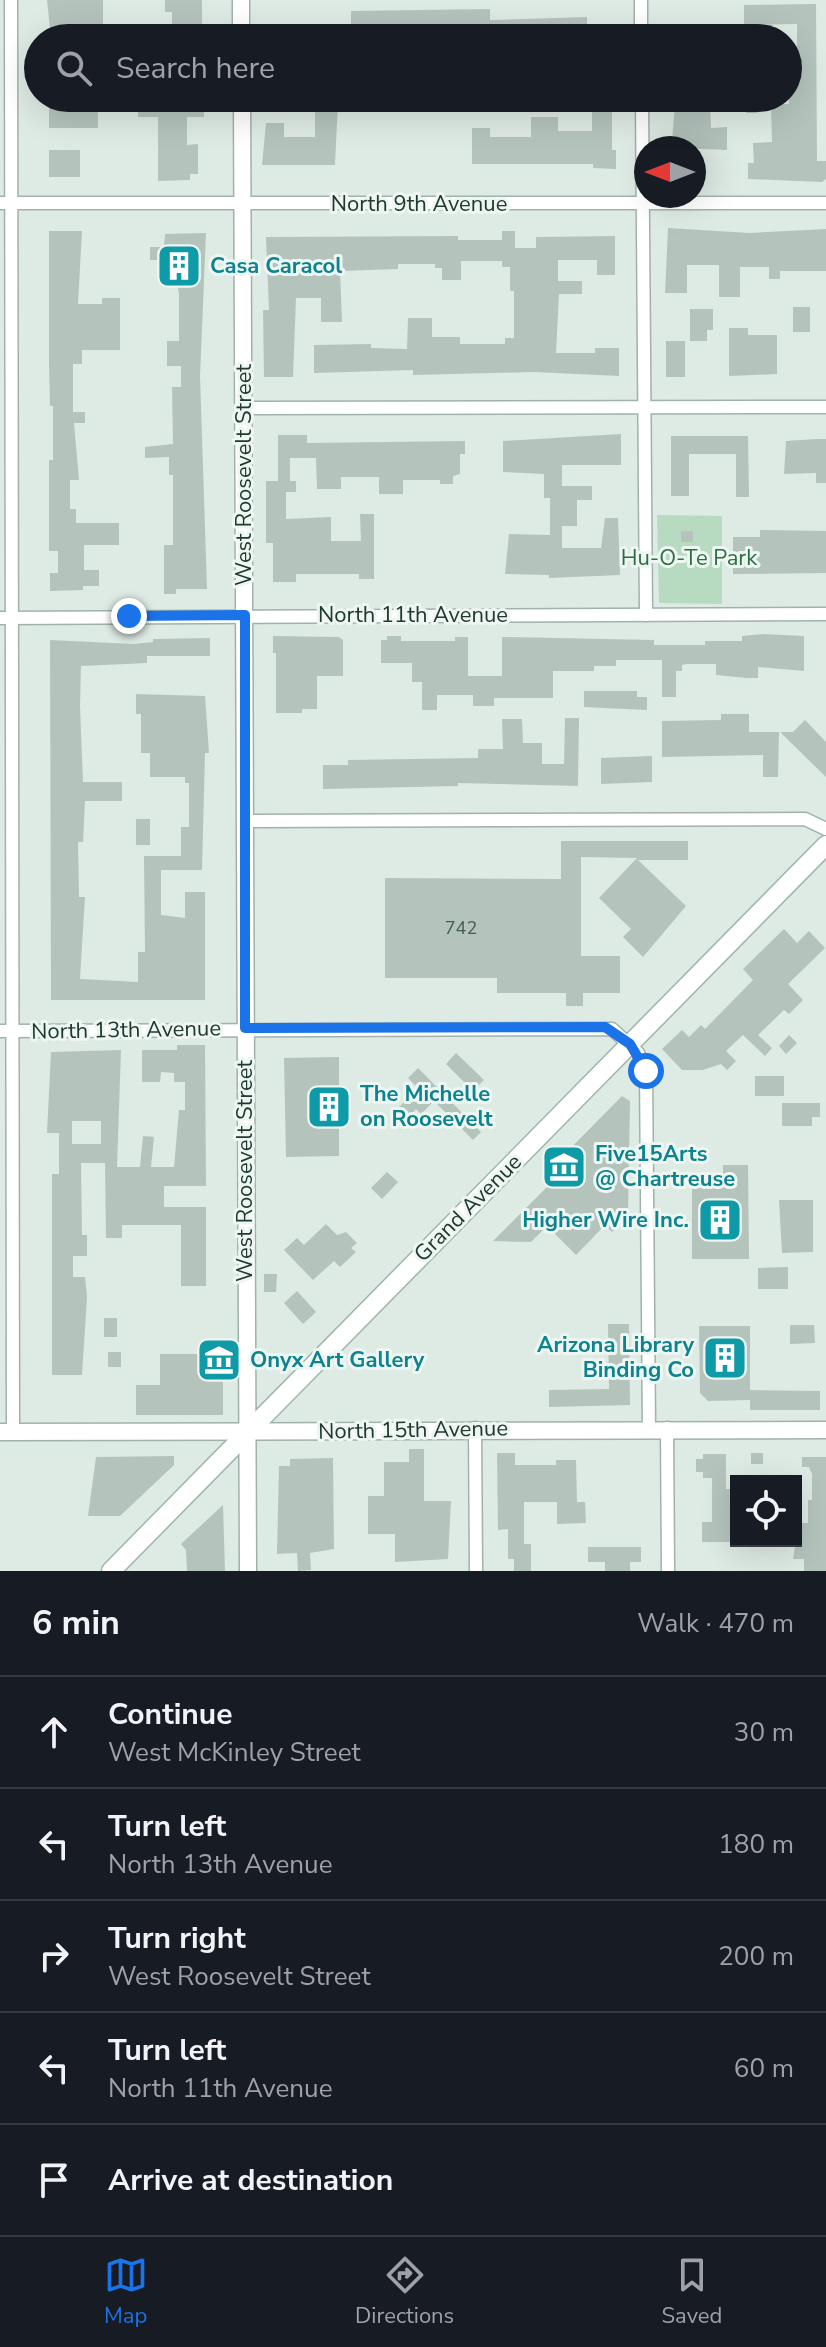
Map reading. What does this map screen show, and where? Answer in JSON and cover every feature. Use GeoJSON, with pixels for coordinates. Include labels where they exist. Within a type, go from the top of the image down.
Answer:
{"type":"FeatureCollection","features":[{"type":"Feature","properties":{"kind":"main road","name":"Grand Avenue"},"geometry":{"type":"LineString","coordinates":[[111,1571],[826,845]]}},
{"type":"Feature","properties":{"kind":"street"},"geometry":{"type":"LineString","coordinates":[[7,1432],[14,1031],[15,618],[4,206],[11,0]]}},
{"type":"Feature","properties":{"kind":"street"},"geometry":{"type":"LineString","coordinates":[[241,0],[241,24]]}},
{"type":"Feature","properties":{"kind":"street"},"geometry":{"type":"LineString","coordinates":[[641,0],[641,24]]}},
{"type":"Feature","properties":{"kind":"street","name":"West Roosevelt Street"},"geometry":{"type":"LineString","coordinates":[[242,112],[248,1571]]}},
{"type":"Feature","properties":{"kind":"street"},"geometry":{"type":"LineString","coordinates":[[642,112],[642,136]]}},
{"type":"Feature","properties":{"kind":"street","name":"North 9th Avenue"},"geometry":{"type":"LineString","coordinates":[[4,206],[634,203]]}},
{"type":"Feature","properties":{"kind":"street","name":"North 9th Avenue"},"geometry":{"type":"LineString","coordinates":[[706,203],[826,203]]}},
{"type":"Feature","properties":{"kind":"street"},"geometry":{"type":"LineString","coordinates":[[643,208],[646,615]]}},
{"type":"Feature","properties":{"kind":"street"},"geometry":{"type":"LineString","coordinates":[[244,408],[826,407]]}},
{"type":"Feature","properties":{"kind":"street","name":"North 11th Avenue"},"geometry":{"type":"LineString","coordinates":[[0,618],[826,614]]}},
{"type":"Feature","properties":{"kind":"street"},"geometry":{"type":"LineString","coordinates":[[246,821],[805,819],[826,829]]}},
{"type":"Feature","properties":{"kind":"street","name":"North 13th Avenue"},"geometry":{"type":"LineString","coordinates":[[0,1031],[605,1027],[630,1044]]}},
{"type":"Feature","properties":{"kind":"street"},"geometry":{"type":"LineString","coordinates":[[630,1044],[646,1071],[649,1429]]}},
{"type":"Feature","properties":{"kind":"street"},"geometry":{"type":"LineString","coordinates":[[475,1428],[476,1571]]}},
{"type":"Feature","properties":{"kind":"street","name":"North 15th Avenue"},"geometry":{"type":"LineString","coordinates":[[7,1432],[475,1428],[826,1430]]}},
{"type":"Feature","properties":{"kind":"street"},"geometry":{"type":"LineString","coordinates":[[667,1428],[668,1571]]}},
{"type":"Feature","properties":{"kind":"green space","name":"Hu-O-Te Park"},"geometry":{"type":"Polygon","coordinates":[[[657,515],[722,516],[722,604],[659,603],[657,515]]]}},
{"type":"Feature","properties":{"kind":"building"},"geometry":{"type":"Polygon","coordinates":[[[47,0],[103,0],[103,24],[50,24],[47,0]]]}},
{"type":"Feature","properties":{"kind":"building"},"geometry":{"type":"Polygon","coordinates":[[[165,0],[202,0],[202,24],[172,24],[172,12],[165,12],[165,0]]]}},
{"type":"Feature","properties":{"kind":"building"},"geometry":{"type":"Polygon","coordinates":[[[816,4],[817,161],[826,161],[826,179],[822,182],[748,179],[748,163],[754,163],[753,143],[772,142],[771,112],[802,112],[802,24],[744,24],[744,5],[816,4]]]}},
{"type":"Feature","properties":{"kind":"building"},"geometry":{"type":"Polygon","coordinates":[[[490,9],[490,20],[587,17],[587,24],[351,24],[351,11],[490,9]]]}},
{"type":"Feature","properties":{"kind":"building"},"geometry":{"type":"Polygon","coordinates":[[[49,112],[98,112],[98,128],[49,128],[49,112]]]}},
{"type":"Feature","properties":{"kind":"building"},"geometry":{"type":"Polygon","coordinates":[[[138,112],[204,112],[204,117],[187,117],[187,145],[198,144],[198,174],[190,174],[190,180],[158,181],[158,117],[138,117],[138,112]]]}},
{"type":"Feature","properties":{"kind":"building"},"geometry":{"type":"Polygon","coordinates":[[[315,112],[338,112],[335,165],[262,165],[266,123],[284,123],[284,137],[315,137],[315,112]]]}},
{"type":"Feature","properties":{"kind":"building"},"geometry":{"type":"Polygon","coordinates":[[[592,112],[612,112],[612,150],[616,150],[616,169],[593,168],[593,164],[472,164],[472,128],[490,128],[490,137],[531,137],[531,117],[558,117],[558,131],[592,131],[592,112]]]}},
{"type":"Feature","properties":{"kind":"building"},"geometry":{"type":"Polygon","coordinates":[[[674,112],[710,112],[711,128],[727,127],[727,150],[706,149],[706,136],[672,136],[674,112]]]}},
{"type":"Feature","properties":{"kind":"building"},"geometry":{"type":"Polygon","coordinates":[[[49,150],[80,150],[80,177],[49,177],[49,150]]]}},
{"type":"Feature","properties":{"kind":"building"},"geometry":{"type":"Polygon","coordinates":[[[668,228],[749,233],[826,229],[826,271],[780,271],[780,279],[769,279],[769,267],[740,267],[740,297],[719,297],[719,265],[687,265],[687,293],[665,293],[668,228]]]}},
{"type":"Feature","properties":{"kind":"building"},"geometry":{"type":"Polygon","coordinates":[[[49,231],[82,231],[78,304],[102,304],[102,298],[120,298],[120,350],[82,350],[82,364],[73,364],[73,412],[85,412],[85,423],[74,423],[79,480],[70,480],[70,509],[76,509],[76,523],[119,523],[119,545],[84,545],[84,570],[99,570],[99,586],[83,586],[83,590],[50,591],[50,573],[58,573],[58,551],[49,551],[49,460],[53,460],[53,406],[50,406],[49,364],[49,231]]]}},
{"type":"Feature","properties":{"kind":"building"},"geometry":{"type":"Polygon","coordinates":[[[502,231],[515,231],[515,248],[536,248],[536,237],[615,236],[615,275],[597,275],[597,260],[558,260],[558,281],[582,281],[582,294],[559,294],[556,353],[595,353],[595,348],[619,348],[619,376],[534,372],[413,375],[413,370],[314,373],[314,345],[371,344],[371,348],[407,349],[408,318],[432,318],[432,337],[460,337],[460,344],[505,344],[505,338],[514,338],[514,291],[510,291],[510,267],[502,267],[502,261],[461,261],[461,280],[442,280],[442,268],[435,268],[435,264],[398,264],[398,269],[340,271],[342,322],[321,322],[321,298],[296,298],[293,377],[264,377],[263,310],[269,310],[266,237],[458,236],[458,240],[502,240],[502,231]]]}},
{"type":"Feature","properties":{"kind":"building"},"geometry":{"type":"Polygon","coordinates":[[[206,233],[200,376],[207,589],[176,589],[176,594],[164,594],[164,545],[173,545],[173,475],[169,475],[169,457],[145,458],[145,447],[173,444],[172,387],[181,387],[181,366],[167,366],[167,341],[179,341],[179,294],[177,281],[163,280],[163,260],[150,260],[150,247],[164,247],[165,234],[206,233]]]}},
{"type":"Feature","properties":{"kind":"building"},"geometry":{"type":"Polygon","coordinates":[[[793,307],[810,307],[810,332],[793,332],[793,307]]]}},
{"type":"Feature","properties":{"kind":"building"},"geometry":{"type":"Polygon","coordinates":[[[690,309],[713,309],[713,330],[707,330],[707,341],[690,341],[690,309]]]}},
{"type":"Feature","properties":{"kind":"building"},"geometry":{"type":"Polygon","coordinates":[[[729,328],[748,328],[748,335],[777,335],[777,374],[729,376],[729,328]]]}},
{"type":"Feature","properties":{"kind":"building"},"geometry":{"type":"Polygon","coordinates":[[[666,341],[685,341],[685,377],[666,377],[666,341]]]}},
{"type":"Feature","properties":{"kind":"building"},"geometry":{"type":"Polygon","coordinates":[[[621,434],[621,465],[562,465],[562,486],[592,486],[592,500],[577,500],[577,526],[562,526],[562,548],[601,548],[605,518],[618,518],[620,575],[549,578],[549,575],[505,574],[509,534],[550,535],[550,498],[544,498],[544,474],[503,472],[503,441],[621,434]]]}},
{"type":"Feature","properties":{"kind":"building"},"geometry":{"type":"Polygon","coordinates":[[[278,435],[307,435],[307,443],[465,441],[465,454],[460,454],[460,474],[453,476],[453,484],[440,484],[440,480],[403,480],[403,494],[379,494],[379,477],[341,477],[341,489],[317,489],[316,458],[290,458],[290,481],[296,481],[296,492],[286,492],[286,519],[331,517],[331,541],[361,541],[360,514],[374,514],[374,579],[359,579],[359,574],[296,574],[296,582],[273,582],[273,543],[266,543],[266,481],[278,481],[278,435]]]}},
{"type":"Feature","properties":{"kind":"building"},"geometry":{"type":"Polygon","coordinates":[[[671,436],[748,436],[749,497],[736,497],[736,454],[689,454],[689,496],[671,496],[671,436]]]}},
{"type":"Feature","properties":{"kind":"building"},"geometry":{"type":"Polygon","coordinates":[[[826,439],[826,483],[816,483],[816,473],[784,474],[786,441],[826,439]]]}},
{"type":"Feature","properties":{"kind":"building"},"geometry":{"type":"Polygon","coordinates":[[[760,530],[826,531],[826,573],[733,574],[733,537],[760,537],[760,530]]]}},
{"type":"Feature","properties":{"kind":"building"},"geometry":{"type":"Polygon","coordinates":[[[681,531],[693,531],[693,542],[681,542],[681,531]]]}},
{"type":"Feature","properties":{"kind":"building"},"geometry":{"type":"Polygon","coordinates":[[[273,636],[339,637],[343,640],[343,676],[317,676],[317,709],[302,709],[302,713],[276,713],[273,636]]]}},
{"type":"Feature","properties":{"kind":"building"},"geometry":{"type":"Polygon","coordinates":[[[387,636],[401,636],[401,641],[455,641],[455,637],[468,637],[468,676],[502,676],[502,637],[654,640],[654,645],[705,645],[705,641],[742,641],[742,636],[804,636],[804,671],[758,667],[758,678],[747,678],[716,675],[716,664],[682,665],[682,671],[676,671],[676,697],[662,697],[662,660],[616,660],[616,666],[594,666],[594,671],[553,671],[553,698],[494,698],[494,706],[473,706],[473,695],[437,695],[437,710],[422,710],[422,682],[412,682],[412,663],[381,663],[381,640],[387,640],[387,636]]]}},
{"type":"Feature","properties":{"kind":"building"},"geometry":{"type":"Polygon","coordinates":[[[210,638],[210,656],[147,656],[147,663],[81,666],[83,782],[122,782],[122,801],[85,801],[83,842],[78,842],[79,897],[85,897],[80,979],[138,982],[138,952],[145,952],[144,856],[181,856],[181,827],[189,827],[189,783],[185,783],[185,777],[150,777],[150,753],[141,753],[141,714],[136,714],[136,694],[205,696],[209,753],[205,753],[202,870],[161,870],[161,915],[185,918],[185,892],[205,892],[205,1000],[51,1000],[50,640],[134,644],[153,642],[153,639],[210,638]]]}},
{"type":"Feature","properties":{"kind":"building"},"geometry":{"type":"Polygon","coordinates":[[[584,691],[637,691],[637,697],[647,697],[647,710],[584,707],[584,691]]]}},
{"type":"Feature","properties":{"kind":"building"},"geometry":{"type":"Polygon","coordinates":[[[721,714],[749,714],[749,732],[779,732],[778,777],[763,777],[763,755],[662,757],[662,721],[721,720],[721,714]]]}},
{"type":"Feature","properties":{"kind":"building"},"geometry":{"type":"Polygon","coordinates":[[[565,718],[579,718],[578,786],[458,783],[458,786],[323,789],[323,765],[348,765],[348,760],[478,758],[478,749],[503,749],[502,719],[522,719],[523,743],[542,743],[542,764],[564,764],[565,718]]]}},
{"type":"Feature","properties":{"kind":"building"},"geometry":{"type":"Polygon","coordinates":[[[805,720],[826,742],[826,777],[780,732],[793,732],[805,720]]]}},
{"type":"Feature","properties":{"kind":"building"},"geometry":{"type":"Polygon","coordinates":[[[652,756],[652,782],[601,784],[601,758],[652,756]]]}},
{"type":"Feature","properties":{"kind":"building"},"geometry":{"type":"Polygon","coordinates":[[[136,819],[150,819],[150,845],[136,845],[136,819]]]}},
{"type":"Feature","properties":{"kind":"building"},"geometry":{"type":"Polygon","coordinates":[[[561,841],[688,841],[688,860],[638,860],[686,906],[643,957],[623,937],[631,929],[599,898],[637,858],[581,857],[581,956],[620,956],[620,993],[583,993],[583,1006],[566,1006],[566,993],[497,993],[497,978],[385,978],[385,878],[561,879],[561,841]]]}},
{"type":"Feature","properties":{"kind":"building"},"geometry":{"type":"Polygon","coordinates":[[[784,929],[797,943],[809,931],[825,948],[788,984],[803,1000],[789,1014],[784,1010],[758,1035],[772,1048],[765,1056],[743,1035],[726,1051],[736,1061],[727,1070],[721,1064],[703,1070],[682,1070],[662,1049],[682,1030],[689,1037],[701,1025],[705,1029],[753,980],[743,969],[784,929]]]}},
{"type":"Feature","properties":{"kind":"building"},"geometry":{"type":"Polygon","coordinates":[[[789,1035],[797,1043],[786,1054],[779,1046],[789,1035]]]}},
{"type":"Feature","properties":{"kind":"building"},"geometry":{"type":"Polygon","coordinates":[[[177,1045],[205,1045],[206,1186],[164,1186],[164,1207],[206,1207],[206,1286],[181,1286],[181,1225],[122,1225],[122,1238],[106,1238],[105,1163],[81,1163],[82,1235],[87,1235],[87,1256],[73,1256],[73,1277],[85,1277],[87,1297],[82,1375],[52,1375],[52,1174],[59,1174],[59,1133],[47,1133],[51,1052],[121,1050],[117,1167],[140,1167],[143,1136],[154,1137],[151,1167],[174,1167],[179,1110],[185,1110],[185,1082],[174,1082],[174,1073],[161,1072],[160,1082],[142,1082],[142,1050],[177,1050],[177,1045]],[[72,1121],[72,1144],[101,1144],[101,1121],[72,1121]]]}},
{"type":"Feature","properties":{"kind":"building"},"geometry":{"type":"Polygon","coordinates":[[[456,1053],[484,1080],[473,1091],[446,1064],[456,1053]]]}},
{"type":"Feature","properties":{"kind":"building","name":"The Michelle on Roosevelt"},"geometry":{"type":"Polygon","coordinates":[[[339,1057],[339,1156],[286,1157],[284,1058],[339,1057]]]}},
{"type":"Feature","properties":{"kind":"building"},"geometry":{"type":"Polygon","coordinates":[[[418,1068],[481,1132],[473,1140],[434,1101],[421,1114],[416,1109],[406,1120],[396,1110],[418,1088],[408,1078],[418,1068]]]}},
{"type":"Feature","properties":{"kind":"building"},"geometry":{"type":"Polygon","coordinates":[[[755,1076],[784,1076],[784,1096],[755,1096],[755,1076]]]}},
{"type":"Feature","properties":{"kind":"building"},"geometry":{"type":"Polygon","coordinates":[[[622,1096],[630,1101],[628,1215],[612,1232],[605,1225],[576,1255],[547,1226],[531,1242],[493,1241],[557,1177],[549,1170],[622,1096]]]}},
{"type":"Feature","properties":{"kind":"building"},"geometry":{"type":"Polygon","coordinates":[[[782,1103],[820,1103],[820,1117],[812,1117],[812,1126],[782,1126],[782,1103]]]}},
{"type":"Feature","properties":{"kind":"building","name":"Higher Wire Inc."},"geometry":{"type":"Polygon","coordinates":[[[723,1165],[748,1165],[749,1259],[692,1259],[692,1181],[723,1181],[723,1165]]]}},
{"type":"Feature","properties":{"kind":"building"},"geometry":{"type":"Polygon","coordinates":[[[387,1172],[398,1182],[382,1199],[371,1188],[387,1172]]]}},
{"type":"Feature","properties":{"kind":"building"},"geometry":{"type":"Polygon","coordinates":[[[779,1200],[813,1200],[813,1252],[782,1253],[779,1200]]]}},
{"type":"Feature","properties":{"kind":"building"},"geometry":{"type":"Polygon","coordinates":[[[326,1224],[337,1235],[346,1232],[357,1243],[351,1248],[356,1252],[340,1267],[334,1261],[313,1280],[284,1250],[297,1238],[304,1245],[326,1224]]]}},
{"type":"Feature","properties":{"kind":"building"},"geometry":{"type":"Polygon","coordinates":[[[788,1267],[788,1289],[758,1289],[758,1268],[788,1267]]]}},
{"type":"Feature","properties":{"kind":"building"},"geometry":{"type":"Polygon","coordinates":[[[264,1274],[277,1274],[276,1292],[264,1292],[264,1274]]]}},
{"type":"Feature","properties":{"kind":"building"},"geometry":{"type":"Polygon","coordinates":[[[297,1291],[316,1312],[303,1324],[284,1303],[297,1291]]]}},
{"type":"Feature","properties":{"kind":"building"},"geometry":{"type":"Polygon","coordinates":[[[104,1318],[117,1318],[117,1337],[104,1337],[104,1318]]]}},
{"type":"Feature","properties":{"kind":"building"},"geometry":{"type":"Polygon","coordinates":[[[608,1324],[629,1324],[630,1405],[549,1407],[549,1390],[609,1389],[608,1324]]]}},
{"type":"Feature","properties":{"kind":"building"},"geometry":{"type":"Polygon","coordinates":[[[790,1325],[814,1325],[815,1343],[790,1344],[790,1325]]]}},
{"type":"Feature","properties":{"kind":"building","name":"Arizona Library Binding Co"},"geometry":{"type":"Polygon","coordinates":[[[699,1326],[750,1326],[750,1390],[820,1391],[820,1410],[750,1410],[750,1400],[708,1401],[700,1393],[699,1326]]]}},
{"type":"Feature","properties":{"kind":"building"},"geometry":{"type":"Polygon","coordinates":[[[108,1352],[121,1352],[121,1367],[108,1367],[108,1352]]]}},
{"type":"Feature","properties":{"kind":"building"},"geometry":{"type":"Polygon","coordinates":[[[160,1354],[223,1354],[223,1415],[136,1415],[136,1385],[160,1385],[160,1354]]]}},
{"type":"Feature","properties":{"kind":"building"},"geometry":{"type":"Polygon","coordinates":[[[409,1449],[424,1449],[424,1501],[451,1501],[448,1559],[395,1562],[395,1534],[368,1534],[368,1496],[384,1496],[384,1462],[409,1462],[409,1449]]]}},
{"type":"Feature","properties":{"kind":"building"},"geometry":{"type":"Polygon","coordinates":[[[497,1453],[515,1453],[515,1465],[556,1465],[556,1460],[576,1460],[577,1502],[585,1502],[586,1523],[557,1524],[557,1502],[524,1502],[524,1544],[531,1544],[531,1571],[514,1571],[514,1559],[508,1559],[508,1529],[498,1530],[497,1453]]]}},
{"type":"Feature","properties":{"kind":"building"},"geometry":{"type":"Polygon","coordinates":[[[751,1453],[763,1453],[763,1464],[751,1464],[751,1453]]]}},
{"type":"Feature","properties":{"kind":"building"},"geometry":{"type":"Polygon","coordinates":[[[703,1454],[726,1454],[726,1489],[730,1489],[730,1542],[702,1542],[702,1522],[712,1522],[712,1478],[703,1478],[703,1472],[696,1472],[696,1459],[703,1459],[703,1454]]]}},
{"type":"Feature","properties":{"kind":"building"},"geometry":{"type":"Polygon","coordinates":[[[174,1456],[174,1465],[120,1516],[88,1516],[96,1457],[174,1456]]]}},
{"type":"Feature","properties":{"kind":"building"},"geometry":{"type":"Polygon","coordinates":[[[802,1457],[826,1457],[826,1571],[804,1571],[804,1559],[793,1559],[795,1547],[802,1547],[802,1523],[808,1523],[808,1500],[812,1500],[812,1474],[809,1467],[802,1467],[802,1457]]]}},
{"type":"Feature","properties":{"kind":"building"},"geometry":{"type":"Polygon","coordinates":[[[333,1458],[334,1549],[310,1553],[311,1570],[298,1571],[297,1553],[277,1554],[279,1466],[290,1466],[290,1459],[333,1458]]]}},
{"type":"Feature","properties":{"kind":"building"},"geometry":{"type":"Polygon","coordinates":[[[223,1505],[225,1571],[187,1571],[186,1550],[181,1544],[223,1505]]]}},
{"type":"Feature","properties":{"kind":"building"},"geometry":{"type":"Polygon","coordinates":[[[588,1547],[641,1547],[641,1562],[630,1562],[630,1571],[605,1571],[605,1562],[588,1562],[588,1547]]]}},
{"type":"Feature","properties":{"kind":"place","name":"Casa Caracol"},"geometry":{"type":"Point","coordinates":[179,266]}},
{"type":"Feature","properties":{"kind":"place","name":"The Michelle on Roosevelt"},"geometry":{"type":"Point","coordinates":[329,1107]}},
{"type":"Feature","properties":{"kind":"place","name":"Five15Arts @ Chartreuse"},"geometry":{"type":"Point","coordinates":[564,1167]}},
{"type":"Feature","properties":{"kind":"place","name":"Higher Wire Inc."},"geometry":{"type":"Point","coordinates":[720,1220]}},
{"type":"Feature","properties":{"kind":"place","name":"Arizona Library Binding Co"},"geometry":{"type":"Point","coordinates":[725,1358]}},
{"type":"Feature","properties":{"kind":"place","name":"Onyx Art Gallery"},"geometry":{"type":"Point","coordinates":[219,1360]}},
{"type":"Feature","properties":{"kind":"route"},"geometry":{"type":"LineString","coordinates":[[129,616],[245,615],[245,1028],[605,1027],[630,1044],[646,1071]]}}]}
